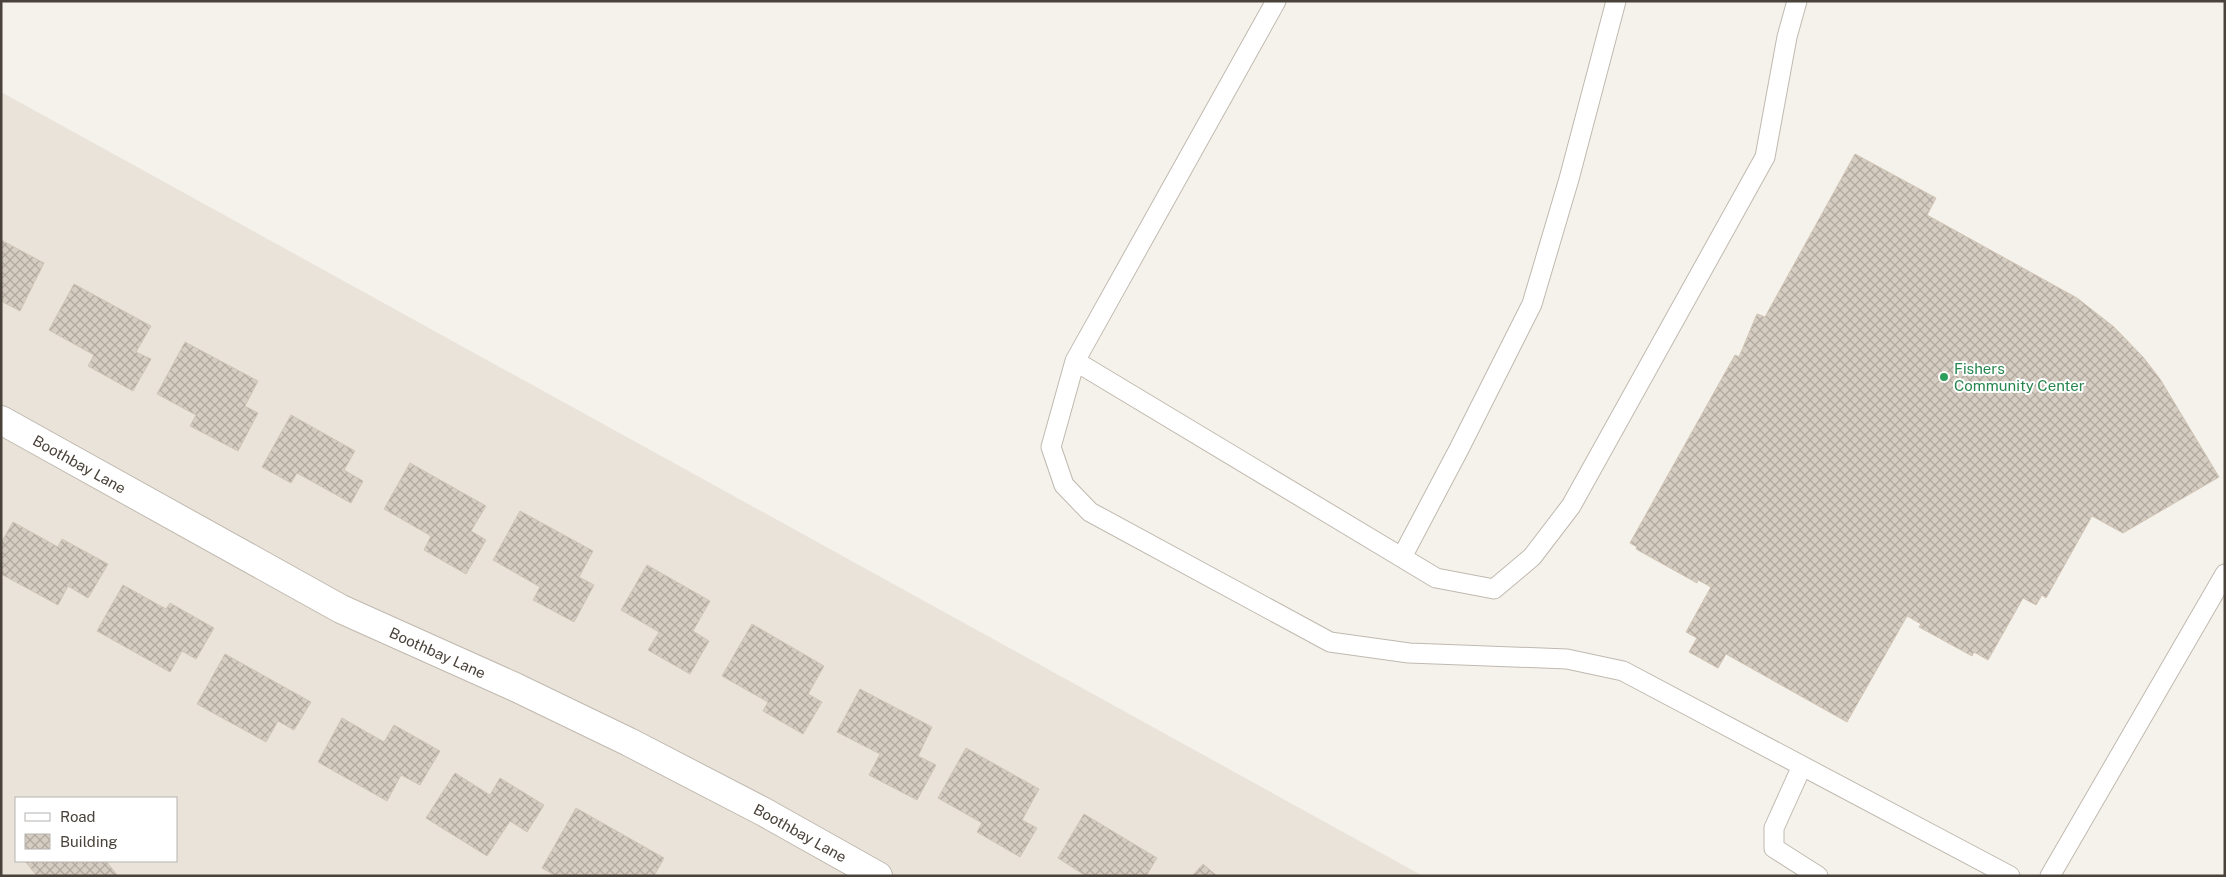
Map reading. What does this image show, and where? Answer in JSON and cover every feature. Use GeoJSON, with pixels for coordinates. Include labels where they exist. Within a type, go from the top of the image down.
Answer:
{"type":"FeatureCollection","features":[{"type":"Feature","properties":{"kind":"street","name":"Boothbay Lane"},"geometry":{"type":"LineString","coordinates":[[1,420],[341,609],[515,687],[629,742],[764,812],[878,876]]}},
{"type":"Feature","properties":{"kind":"lane"},"geometry":{"type":"LineString","coordinates":[[1276,1],[1075,361],[1051,447],[1064,485],[1090,512],[1330,642],[1409,653],[1567,660],[1623,671],[2010,876]]}},
{"type":"Feature","properties":{"kind":"lane"},"geometry":{"type":"LineString","coordinates":[[1402,558],[1532,304],[1569,179],[1616,1]]}},
{"type":"Feature","properties":{"kind":"lane"},"geometry":{"type":"LineString","coordinates":[[1075,361],[1436,578],[1494,589],[1532,558],[1571,506],[1765,157],[1797,1]]}},
{"type":"Feature","properties":{"kind":"lane"},"geometry":{"type":"LineString","coordinates":[[2050,876],[2225,574]]}},
{"type":"Feature","properties":{"kind":"lane"},"geometry":{"type":"LineString","coordinates":[[1802,766],[1774,828],[1774,848],[1818,876]]}},
{"type":"Feature","properties":{"kind":"shaded area"},"geometry":{"type":"Polygon","coordinates":[[[1,92],[1423,876],[1,876],[1,92]]]}},
{"type":"Feature","properties":{"kind":"building"},"geometry":{"type":"Polygon","coordinates":[[[1855,154],[1936,198],[1927,215],[2077,298],[2114,327],[2143,357],[2160,379],[2219,477],[2123,533],[2092,516],[2046,598],[2042,595],[2036,605],[2023,598],[1988,660],[1974,652],[1972,656],[1919,627],[1921,624],[1907,616],[1847,722],[1726,654],[1718,668],[1689,652],[1697,638],[1686,632],[1711,587],[1698,580],[1697,583],[1636,549],[1637,547],[1630,543],[1735,355],[1739,357],[1757,314],[1765,317],[1855,154]]]}},
{"type":"Feature","properties":{"kind":"building"},"geometry":{"type":"Polygon","coordinates":[[[1,240],[44,263],[20,311],[1,301],[1,240]]]}},
{"type":"Feature","properties":{"kind":"building"},"geometry":{"type":"Polygon","coordinates":[[[74,284],[151,326],[136,352],[151,359],[133,391],[88,366],[94,355],[49,330],[74,284]]]}},
{"type":"Feature","properties":{"kind":"building"},"geometry":{"type":"Polygon","coordinates":[[[185,342],[258,381],[245,406],[258,413],[238,451],[190,426],[196,415],[157,394],[185,342]]]}},
{"type":"Feature","properties":{"kind":"building"},"geometry":{"type":"Polygon","coordinates":[[[291,415],[355,451],[344,470],[363,481],[351,503],[297,473],[291,483],[262,467],[291,415]]]}},
{"type":"Feature","properties":{"kind":"building"},"geometry":{"type":"Polygon","coordinates":[[[410,463],[486,506],[471,531],[486,540],[466,574],[424,550],[431,536],[384,509],[410,463]]]}},
{"type":"Feature","properties":{"kind":"building"},"geometry":{"type":"Polygon","coordinates":[[[520,511],[593,551],[579,577],[594,585],[574,622],[533,600],[540,587],[493,560],[520,511]]]}},
{"type":"Feature","properties":{"kind":"building"},"geometry":{"type":"Polygon","coordinates":[[[13,522],[58,547],[62,539],[108,564],[88,598],[68,586],[58,605],[1,574],[1,543],[13,522]]]}},
{"type":"Feature","properties":{"kind":"building"},"geometry":{"type":"Polygon","coordinates":[[[647,565],[710,601],[693,631],[709,641],[690,674],[648,650],[659,632],[621,610],[647,565]]]}},
{"type":"Feature","properties":{"kind":"building"},"geometry":{"type":"Polygon","coordinates":[[[123,585],[166,609],[170,603],[214,628],[196,659],[182,651],[170,672],[97,631],[123,585]]]}},
{"type":"Feature","properties":{"kind":"building"},"geometry":{"type":"Polygon","coordinates":[[[752,624],[824,666],[808,694],[822,702],[803,734],[763,711],[768,702],[722,676],[752,624]]]}},
{"type":"Feature","properties":{"kind":"building"},"geometry":{"type":"Polygon","coordinates":[[[225,654],[311,702],[294,730],[278,721],[266,742],[197,704],[225,654]]]}},
{"type":"Feature","properties":{"kind":"building"},"geometry":{"type":"Polygon","coordinates":[[[860,689],[932,727],[918,756],[936,765],[917,800],[869,775],[880,754],[837,732],[860,689]]]}},
{"type":"Feature","properties":{"kind":"building"},"geometry":{"type":"Polygon","coordinates":[[[342,718],[384,742],[394,725],[440,751],[420,785],[401,775],[387,801],[318,762],[342,718]]]}},
{"type":"Feature","properties":{"kind":"building"},"geometry":{"type":"Polygon","coordinates":[[[966,748],[1039,789],[1022,820],[1037,828],[1020,857],[977,832],[982,823],[938,798],[966,748]]]}},
{"type":"Feature","properties":{"kind":"building"},"geometry":{"type":"Polygon","coordinates":[[[455,773],[490,795],[500,778],[544,805],[527,832],[510,821],[487,856],[426,818],[455,773]]]}},
{"type":"Feature","properties":{"kind":"building"},"geometry":{"type":"Polygon","coordinates":[[[576,808],[664,858],[654,876],[556,876],[542,868],[576,808]]]}},
{"type":"Feature","properties":{"kind":"building"},"geometry":{"type":"Polygon","coordinates":[[[1084,814],[1157,858],[1146,876],[1086,876],[1058,858],[1084,814]]]}},
{"type":"Feature","properties":{"kind":"building"},"geometry":{"type":"Polygon","coordinates":[[[26,862],[107,862],[118,876],[37,876],[26,862]]]}},
{"type":"Feature","properties":{"kind":"building"},"geometry":{"type":"Polygon","coordinates":[[[1203,864],[1217,876],[1192,876],[1203,864]]]}},
{"type":"Feature","properties":{"kind":"place","name":"Fishers Community Center"},"geometry":{"type":"Point","coordinates":[1944,377]}}]}
